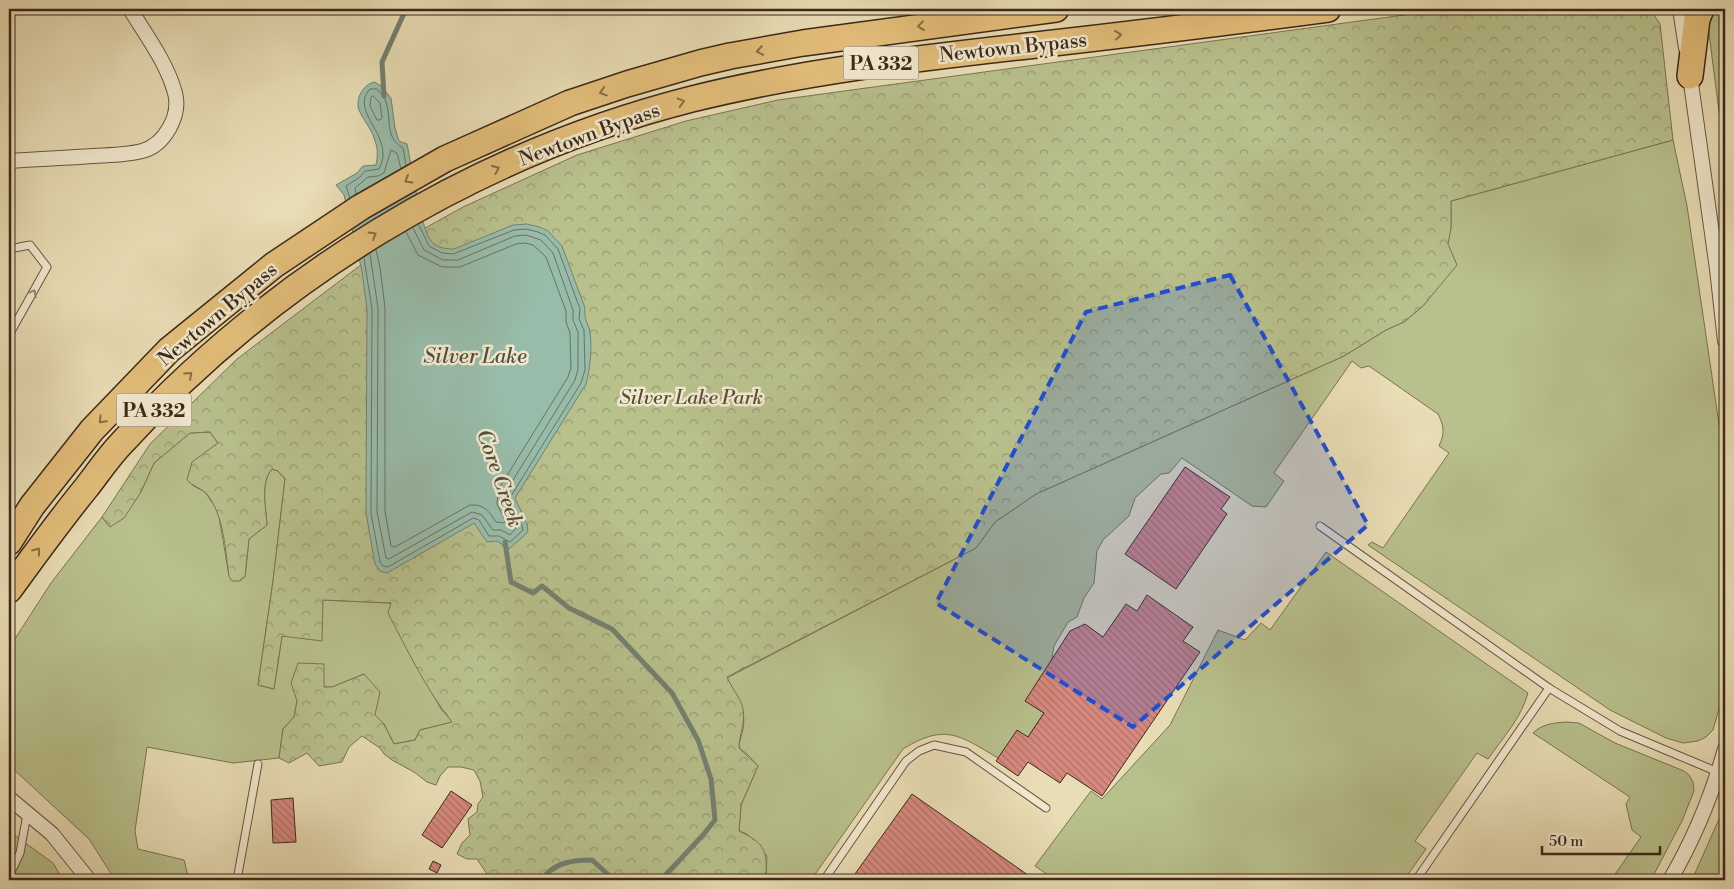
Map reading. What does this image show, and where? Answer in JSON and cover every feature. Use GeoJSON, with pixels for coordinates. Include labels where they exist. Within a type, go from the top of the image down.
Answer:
{"type":"FeatureCollection","features":[{"type":"Feature","properties":{"kind":"highway","name":"Newtown Bypass"},"geometry":{"type":"LineString","coordinates":[[9,542],[32,506],[92,430],[169,350],[274,266],[360,207],[450,156],[570,103],[700,63],[803,43],[1004,12],[1056,9]]}},
{"type":"Feature","properties":{"kind":"highway","name":"Newtown Bypass"},"geometry":{"type":"LineString","coordinates":[[9,590],[55,526],[116,448],[175,388],[253,319],[332,260],[390,225],[482,175],[570,137],[636,115],[749,86],[919,58],[1183,28],[1328,9]]}},
{"type":"Feature","properties":{"kind":"highway"},"geometry":{"type":"LineString","coordinates":[[1690,76],[1697,20],[1701,9]]}},
{"type":"Feature","properties":{"kind":"street"},"geometry":{"type":"LineString","coordinates":[[9,161],[143,151],[161,138],[172,124],[176,107],[175,95],[170,76],[130,9]]}},
{"type":"Feature","properties":{"kind":"street"},"geometry":{"type":"LineString","coordinates":[[1680,9],[1717,269],[1725,341]]}},
{"type":"Feature","properties":{"kind":"street"},"geometry":{"type":"LineString","coordinates":[[1670,880],[1683,858],[1722,774],[1725,749]]}},
{"type":"Feature","properties":{"kind":"street"},"geometry":{"type":"LineString","coordinates":[[9,798],[52,834],[89,880]]}},
{"type":"Feature","properties":{"kind":"lane"},"geometry":{"type":"LineString","coordinates":[[9,249],[30,244],[47,267],[9,335]]}},
{"type":"Feature","properties":{"kind":"lane"},"geometry":{"type":"LineString","coordinates":[[1320,526],[1549,688],[1620,731],[1722,774]]}},
{"type":"Feature","properties":{"kind":"lane"},"geometry":{"type":"LineString","coordinates":[[1416,880],[1549,688]]}},
{"type":"Feature","properties":{"kind":"lane"},"geometry":{"type":"LineString","coordinates":[[824,880],[906,761],[919,751],[934,745],[966,752],[1046,808]]}},
{"type":"Feature","properties":{"kind":"lane"},"geometry":{"type":"LineString","coordinates":[[237,880],[258,764]]}},
{"type":"Feature","properties":{"kind":"lane"},"geometry":{"type":"LineString","coordinates":[[9,876],[20,854],[27,813]]}},
{"type":"Feature","properties":{"kind":"highlighted area"},"geometry":{"type":"Polygon","coordinates":[[[1230,275],[1368,525],[1133,727],[936,603],[1086,312],[1230,275]]]}},
{"type":"Feature","properties":{"kind":"green space","name":"Silver Lake Park"},"geometry":{"type":"Polygon","coordinates":[[[1448,9],[1650,9],[1660,24],[1673,140],[1451,201],[1451,228],[1448,244],[1457,265],[1423,306],[1404,322],[1386,330],[1344,356],[1036,494],[995,522],[976,548],[727,677],[741,702],[743,711],[739,748],[758,766],[741,805],[739,831],[755,840],[763,850],[766,862],[766,880],[487,880],[487,874],[477,859],[467,859],[457,854],[462,843],[470,835],[468,819],[477,812],[478,804],[483,797],[480,781],[474,770],[448,767],[440,776],[436,785],[427,782],[414,772],[392,760],[380,748],[362,736],[349,747],[342,762],[319,766],[307,753],[289,763],[279,758],[283,729],[294,717],[297,701],[291,683],[298,663],[324,664],[324,687],[332,687],[364,674],[380,692],[375,715],[384,724],[394,744],[415,740],[420,730],[452,722],[426,683],[388,613],[391,603],[323,600],[322,641],[282,636],[274,689],[258,685],[285,479],[278,471],[272,469],[268,474],[265,488],[267,525],[249,539],[245,577],[240,581],[232,581],[229,576],[223,532],[212,501],[206,493],[187,480],[192,462],[218,443],[210,432],[190,433],[154,463],[141,492],[124,518],[110,527],[102,517],[150,444],[237,359],[366,261],[463,207],[577,155],[686,121],[778,100],[1448,9]]]}},
{"type":"Feature","properties":{"kind":"green space"},"geometry":{"type":"Polygon","coordinates":[[[1709,9],[1725,9],[1725,158],[1707,18],[1709,9]]]}},
{"type":"Feature","properties":{"kind":"green space"},"geometry":{"type":"Polygon","coordinates":[[[1673,140],[1687,206],[1725,476],[1725,674],[1713,730],[1706,737],[1698,741],[1683,743],[1666,738],[1610,710],[1368,545],[1372,542],[1383,548],[1449,453],[1439,446],[1443,430],[1438,414],[1369,366],[1361,368],[1352,361],[1274,473],[1284,481],[1266,507],[1252,506],[1182,458],[1169,473],[1161,474],[1135,498],[1129,516],[1103,540],[1097,551],[1094,583],[1084,598],[1077,617],[1068,622],[1054,646],[1051,663],[1026,701],[1044,713],[1028,737],[998,758],[973,743],[952,735],[930,736],[903,749],[811,880],[766,880],[767,856],[747,834],[739,831],[741,805],[758,766],[739,748],[744,722],[742,709],[727,678],[976,548],[995,522],[1036,494],[1344,356],[1386,330],[1404,322],[1423,306],[1438,286],[1451,228],[1451,201],[1673,140]]]}},
{"type":"Feature","properties":{"kind":"green space"},"geometry":{"type":"Polygon","coordinates":[[[210,432],[218,443],[207,452],[192,485],[205,492],[218,511],[229,575],[245,577],[249,539],[267,525],[265,488],[268,474],[272,469],[278,471],[285,479],[258,685],[274,689],[282,636],[322,600],[391,603],[401,637],[441,709],[453,722],[420,730],[415,740],[394,744],[384,724],[375,715],[364,674],[332,687],[324,687],[297,701],[294,717],[283,729],[279,758],[233,763],[147,747],[135,831],[138,849],[184,860],[189,880],[115,880],[89,839],[9,765],[9,648],[51,583],[102,517],[110,527],[141,492],[154,463],[190,433],[210,432]]]}},
{"type":"Feature","properties":{"kind":"green space"},"geometry":{"type":"Polygon","coordinates":[[[1326,552],[1528,693],[1521,711],[1488,759],[1477,753],[1415,841],[1426,849],[1404,880],[1055,880],[1035,866],[1091,791],[1102,799],[1170,725],[1218,630],[1245,640],[1261,623],[1270,630],[1326,552]]]}},
{"type":"Feature","properties":{"kind":"green space"},"geometry":{"type":"Polygon","coordinates":[[[1566,722],[1579,723],[1615,743],[1684,771],[1693,782],[1694,791],[1682,821],[1651,880],[1611,880],[1641,837],[1632,830],[1626,804],[1630,797],[1533,733],[1544,726],[1566,722]]]}},
{"type":"Feature","properties":{"kind":"green space"},"geometry":{"type":"Polygon","coordinates":[[[1725,805],[1725,880],[1692,880],[1723,810],[1725,805]]]}},
{"type":"Feature","properties":{"kind":"green space"},"geometry":{"type":"Polygon","coordinates":[[[9,831],[53,863],[63,880],[9,880],[9,831]]]}},
{"type":"Feature","properties":{"kind":"water","name":"Silver Lake"},"geometry":{"type":"Polygon","coordinates":[[[374,82],[380,85],[391,98],[395,128],[399,141],[407,144],[420,211],[428,236],[432,242],[439,247],[454,249],[513,225],[527,224],[548,231],[562,246],[585,308],[591,341],[590,364],[586,384],[515,498],[527,524],[528,532],[509,549],[497,541],[487,542],[474,523],[387,573],[380,571],[375,564],[366,513],[367,309],[362,271],[344,195],[336,185],[357,173],[363,166],[376,165],[377,152],[375,142],[358,106],[359,97],[363,89],[374,82]]]}},
{"type":"Feature","properties":{"kind":"building"},"geometry":{"type":"Polygon","coordinates":[[[1185,467],[1230,497],[1221,509],[1227,514],[1176,589],[1125,554],[1185,467]]]}},
{"type":"Feature","properties":{"kind":"building"},"geometry":{"type":"Polygon","coordinates":[[[1147,595],[1193,627],[1183,641],[1200,652],[1102,796],[1067,773],[1060,783],[1028,762],[1018,776],[996,761],[1017,730],[1028,737],[1044,713],[1025,701],[1070,631],[1085,624],[1103,637],[1126,604],[1137,611],[1147,595]]]}},
{"type":"Feature","properties":{"kind":"building"},"geometry":{"type":"Polygon","coordinates":[[[451,791],[472,805],[442,848],[422,835],[451,791]]]}},
{"type":"Feature","properties":{"kind":"building"},"geometry":{"type":"Polygon","coordinates":[[[912,794],[1035,880],[865,880],[855,874],[912,794]]]}},
{"type":"Feature","properties":{"kind":"building"},"geometry":{"type":"Polygon","coordinates":[[[293,798],[296,842],[273,843],[271,800],[293,798]]]}},
{"type":"Feature","properties":{"kind":"building"},"geometry":{"type":"Polygon","coordinates":[[[433,861],[441,865],[437,873],[429,869],[433,861]]]}},
{"type":"Feature","properties":{"kind":"waterway","name":"Core Creek"},"geometry":{"type":"LineString","coordinates":[[384,96],[382,62],[406,9]]}},
{"type":"Feature","properties":{"kind":"waterway","name":"Core Creek"},"geometry":{"type":"LineString","coordinates":[[505,542],[511,582],[533,593],[542,586],[569,608],[612,629],[672,693],[698,740],[711,779],[715,820],[661,880]]}},
{"type":"Feature","properties":{"kind":"waterway","name":"Core Creek"},"geometry":{"type":"LineString","coordinates":[[542,880],[552,869],[564,863],[592,860],[614,880]]}}]}
